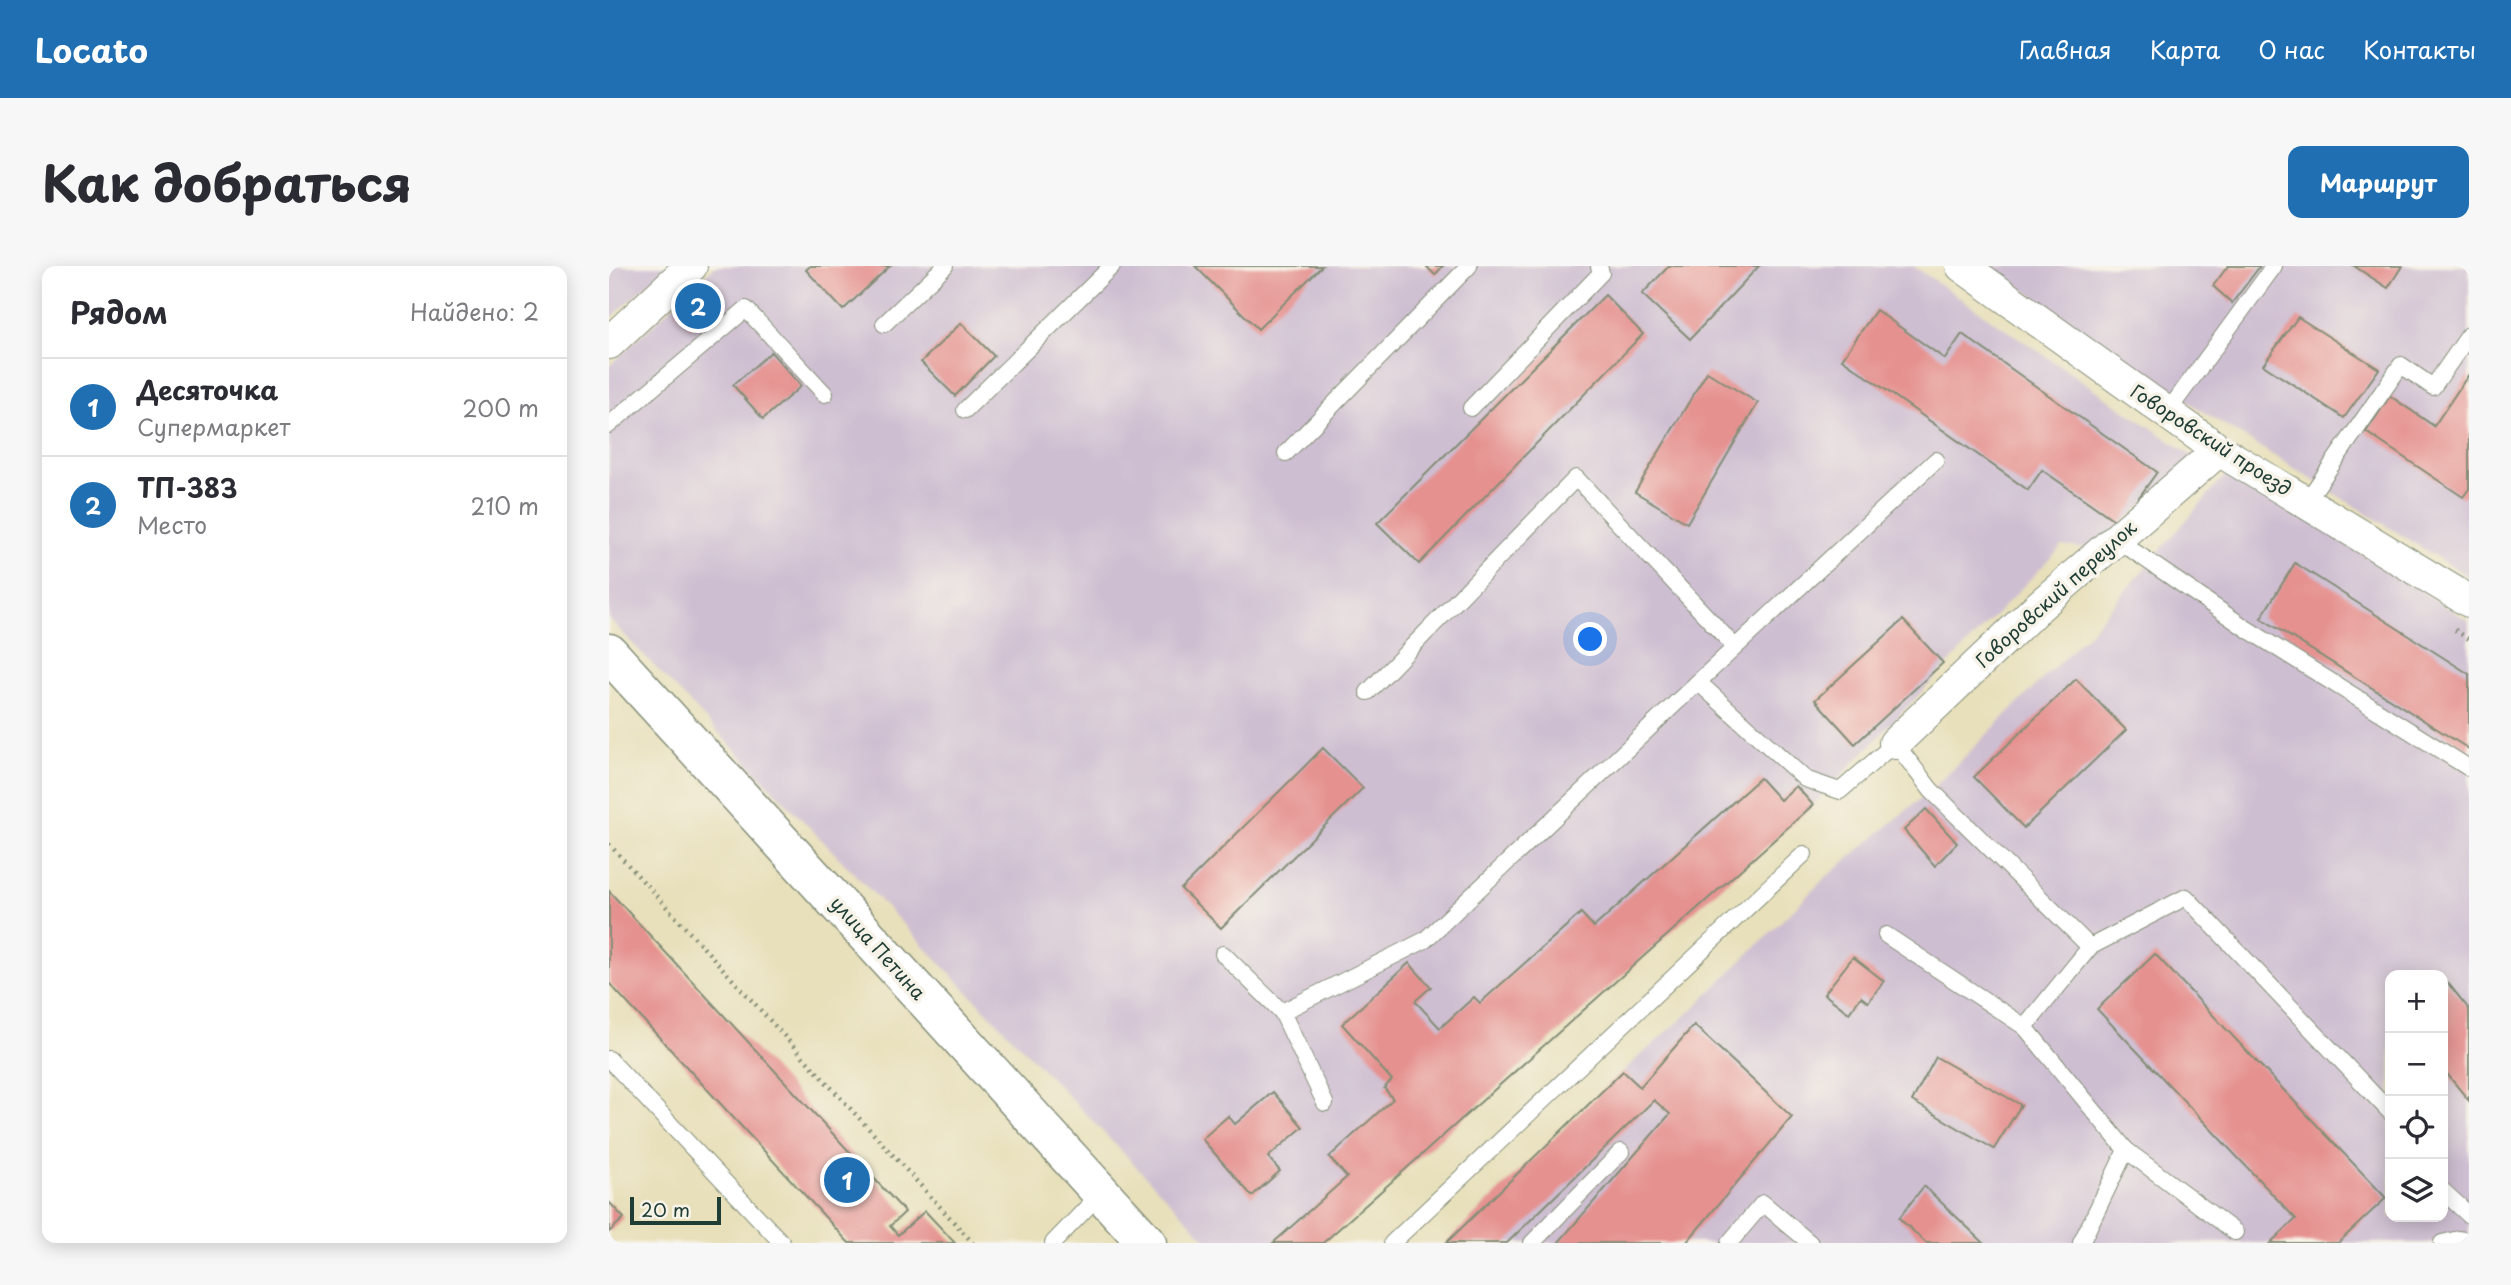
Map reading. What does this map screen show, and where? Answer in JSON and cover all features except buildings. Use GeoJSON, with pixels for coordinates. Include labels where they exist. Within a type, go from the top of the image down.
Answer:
{"type":"FeatureCollection","features":[{"type":"Feature","properties":{"kind":"street"},"geometry":{"type":"LineString","coordinates":[[609,343],[691,266]]}},
{"type":"Feature","properties":{"kind":"street","name":"Говоровский проезд"},"geometry":{"type":"LineString","coordinates":[[1962,266],[2219,450],[2469,600]]}},
{"type":"Feature","properties":{"kind":"street","name":"Говоровский переулок"},"geometry":{"type":"LineString","coordinates":[[1895,743],[2037,608],[2219,450]]}},
{"type":"Feature","properties":{"kind":"street","name":"улица Петина"},"geometry":{"type":"LineString","coordinates":[[609,653],[1147,1243]]}},
{"type":"Feature","properties":{"kind":"lane"},"geometry":{"type":"LineString","coordinates":[[884,324],[945,266]]}},
{"type":"Feature","properties":{"kind":"lane"},"geometry":{"type":"LineString","coordinates":[[965,410],[1112,266]]}},
{"type":"Feature","properties":{"kind":"lane"},"geometry":{"type":"LineString","coordinates":[[1286,453],[1469,266]]}},
{"type":"Feature","properties":{"kind":"lane"},"geometry":{"type":"LineString","coordinates":[[1471,408],[1601,273],[1599,266]]}},
{"type":"Feature","properties":{"kind":"lane"},"geometry":{"type":"LineString","coordinates":[[2166,414],[2274,266]]}},
{"type":"Feature","properties":{"kind":"lane"},"geometry":{"type":"LineString","coordinates":[[609,425],[746,309],[825,394]]}},
{"type":"Feature","properties":{"kind":"lane"},"geometry":{"type":"LineString","coordinates":[[2306,502],[2401,365],[2433,387],[2469,335]]}},
{"type":"Feature","properties":{"kind":"lane"},"geometry":{"type":"LineString","coordinates":[[1282,1012],[1425,940],[1936,460]]}},
{"type":"Feature","properties":{"kind":"lane"},"geometry":{"type":"LineString","coordinates":[[1368,692],[1576,478],[1735,647]]}},
{"type":"Feature","properties":{"kind":"lane"},"geometry":{"type":"LineString","coordinates":[[2116,540],[2247,629],[2469,768]]}},
{"type":"Feature","properties":{"kind":"lane"},"geometry":{"type":"LineString","coordinates":[[1698,682],[1805,779],[1840,791],[1895,743],[1931,790],[2090,947]]}},
{"type":"Feature","properties":{"kind":"lane"},"geometry":{"type":"LineString","coordinates":[[1392,1243],[1804,854]]}},
{"type":"Feature","properties":{"kind":"lane"},"geometry":{"type":"LineString","coordinates":[[2025,1027],[2090,947],[2186,897],[2385,1107]]}},
{"type":"Feature","properties":{"kind":"lane"},"geometry":{"type":"LineString","coordinates":[[1886,934],[2025,1027],[2126,1150],[2235,1232]]}},
{"type":"Feature","properties":{"kind":"lane"},"geometry":{"type":"LineString","coordinates":[[1223,954],[1282,1012],[1325,1103]]}},
{"type":"Feature","properties":{"kind":"lane"},"geometry":{"type":"LineString","coordinates":[[609,1059],[782,1243]]}},
{"type":"Feature","properties":{"kind":"lane"},"geometry":{"type":"LineString","coordinates":[[2081,1243],[2126,1150]]}},
{"type":"Feature","properties":{"kind":"lane"},"geometry":{"type":"LineString","coordinates":[[1532,1243],[1622,1152]]}},
{"type":"Feature","properties":{"kind":"lane"},"geometry":{"type":"LineString","coordinates":[[1053,1243],[1101,1193]]}},
{"type":"Feature","properties":{"kind":"lane"},"geometry":{"type":"LineString","coordinates":[[2448,1196],[2469,1215]]}},
{"type":"Feature","properties":{"kind":"lane"},"geometry":{"type":"LineString","coordinates":[[1729,1243],[1763,1203],[1810,1243]]}},
{"type":"Feature","properties":{"kind":"lane"},"geometry":{"type":"LineString","coordinates":[[2442,1243],[2459,1239],[2469,1241]]}},
{"type":"Feature","properties":{"kind":"path"},"geometry":{"type":"LineString","coordinates":[[609,844],[973,1243]]}},
{"type":"Feature","properties":{"kind":"shaded area"},"geometry":{"type":"Polygon","coordinates":[[[609,266],[667,266],[609,320],[609,266]]]}},
{"type":"Feature","properties":{"kind":"shaded area"},"geometry":{"type":"Polygon","coordinates":[[[715,266],[1913,266],[2194,457],[2095,549],[2062,546],[1813,805],[1323,1243],[1210,1243],[609,619],[609,366],[715,266]]]}},
{"type":"Feature","properties":{"kind":"shaded area"},"geometry":{"type":"Polygon","coordinates":[[[1989,266],[2469,266],[2469,577],[2205,413],[1989,266]]]}},
{"type":"Feature","properties":{"kind":"shaded area"},"geometry":{"type":"Polygon","coordinates":[[[2230,470],[2469,621],[2469,1243],[1446,1243],[1623,1071],[1691,1011],[1824,879],[1931,790],[2086,636],[2230,470]]]}},
{"type":"Feature","properties":{"kind":"place","name":"ТП-383"},"geometry":{"type":"Point","coordinates":[698,306]}},
{"type":"Feature","properties":{"kind":"place","name":"Десяточка"},"geometry":{"type":"Point","coordinates":[847,1180]}}]}
